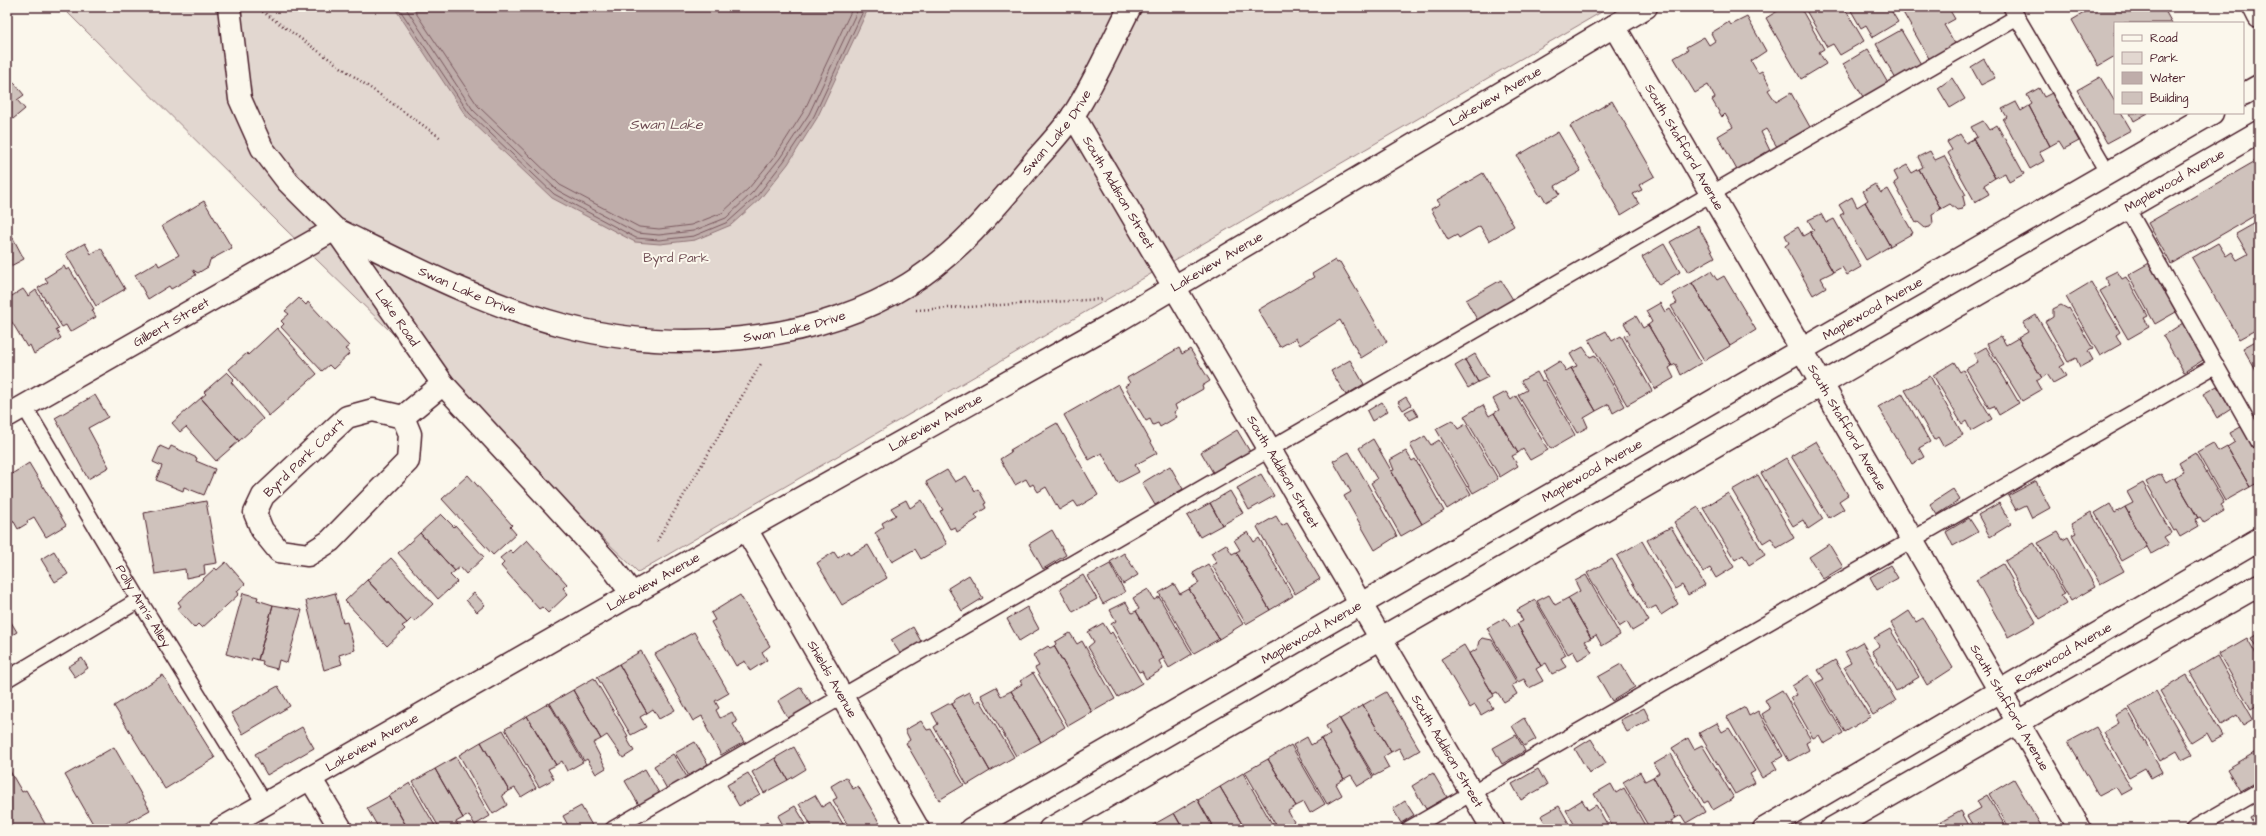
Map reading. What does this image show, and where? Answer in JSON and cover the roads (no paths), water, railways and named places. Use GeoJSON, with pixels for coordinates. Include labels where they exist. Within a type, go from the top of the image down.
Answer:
{"type":"FeatureCollection","features":[{"type":"Feature","properties":{"kind":"street","name":"Lake Road"},"geometry":{"type":"LineString","coordinates":[[229,7],[240,99],[262,148],[288,182],[335,229],[443,384],[612,567],[633,594]]}},
{"type":"Feature","properties":{"kind":"street","name":"Swan Lake Drive"},"geometry":{"type":"LineString","coordinates":[[335,229],[479,299],[561,325],[606,335],[644,339],[710,341],[778,333],[840,317],[893,294],[912,283],[951,251],[991,212],[1073,115],[1130,7]]}},
{"type":"Feature","properties":{"kind":"street","name":"Lakeview Avenue"},"geometry":{"type":"LineString","coordinates":[[221,829],[1175,286],[1646,7]]}},
{"type":"Feature","properties":{"kind":"street"},"geometry":{"type":"LineString","coordinates":[[2254,7],[2259,16]]}},
{"type":"Feature","properties":{"kind":"street","name":"South Stafford Avenue"},"geometry":{"type":"LineString","coordinates":[[1614,26],[2080,829]]}},
{"type":"Feature","properties":{"kind":"street"},"geometry":{"type":"LineString","coordinates":[[2244,94],[2259,86]]}},
{"type":"Feature","properties":{"kind":"street","name":"Maplewood Avenue"},"geometry":{"type":"LineString","coordinates":[[971,829],[2210,114]]}},
{"type":"Feature","properties":{"kind":"street","name":"South Addison Street"},"geometry":{"type":"LineString","coordinates":[[1073,115],[1175,286],[1493,829]]}},
{"type":"Feature","properties":{"kind":"street","name":"Maplewood Avenue"},"geometry":{"type":"LineString","coordinates":[[1050,829],[2259,132]]}},
{"type":"Feature","properties":{"kind":"street","name":"Gilbert Street"},"geometry":{"type":"LineString","coordinates":[[16,411],[335,229]]}},
{"type":"Feature","properties":{"kind":"street"},"geometry":{"type":"LineString","coordinates":[[403,417],[443,384]]}},
{"type":"Feature","properties":{"kind":"street","name":"Byrd Park Court"},"geometry":{"type":"LineString","coordinates":[[373,410],[403,417],[410,434],[408,461],[399,471],[324,544],[308,555],[279,551],[262,530],[255,513],[263,496],[347,417],[373,410]]}},
{"type":"Feature","properties":{"kind":"street","name":"Shields Avenue"},"geometry":{"type":"LineString","coordinates":[[746,529],[918,829]]}},
{"type":"Feature","properties":{"kind":"street","name":"Rosewood Avenue"},"geometry":{"type":"LineString","coordinates":[[1764,829],[2259,539]]}},
{"type":"Feature","properties":{"kind":"street"},"geometry":{"type":"LineString","coordinates":[[1831,829],[2018,721],[2259,585]]}},
{"type":"Feature","properties":{"kind":"street"},"geometry":{"type":"LineString","coordinates":[[310,778],[341,829]]}},
{"type":"Feature","properties":{"kind":"lane"},"geometry":{"type":"LineString","coordinates":[[613,829],[1712,194],[2014,12],[2108,173]]}},
{"type":"Feature","properties":{"kind":"lane"},"geometry":{"type":"LineString","coordinates":[[2127,208],[2259,442]]}},
{"type":"Feature","properties":{"kind":"lane"},"geometry":{"type":"LineString","coordinates":[[1409,829],[2216,365]]}},
{"type":"Feature","properties":{"kind":"lane","name":"Polly Ann's Alley"},"geometry":{"type":"LineString","coordinates":[[16,411],[139,600],[265,804]]}},
{"type":"Feature","properties":{"kind":"lane"},"geometry":{"type":"LineString","coordinates":[[7,678],[139,600]]}},
{"type":"Feature","properties":{"kind":"lane"},"geometry":{"type":"LineString","coordinates":[[2193,829],[2259,791]]}},
{"type":"Feature","properties":{"kind":"water","name":"Swan Lake"},"geometry":{"type":"Polygon","coordinates":[[[394,7],[869,7],[817,118],[788,164],[760,199],[731,225],[695,240],[660,244],[635,242],[552,198],[466,116],[394,7]]]}},
{"type":"Feature","properties":{"kind":"park label","name":"Byrd Park"},"geometry":{"type":"Point","coordinates":[676,258]}}]}
